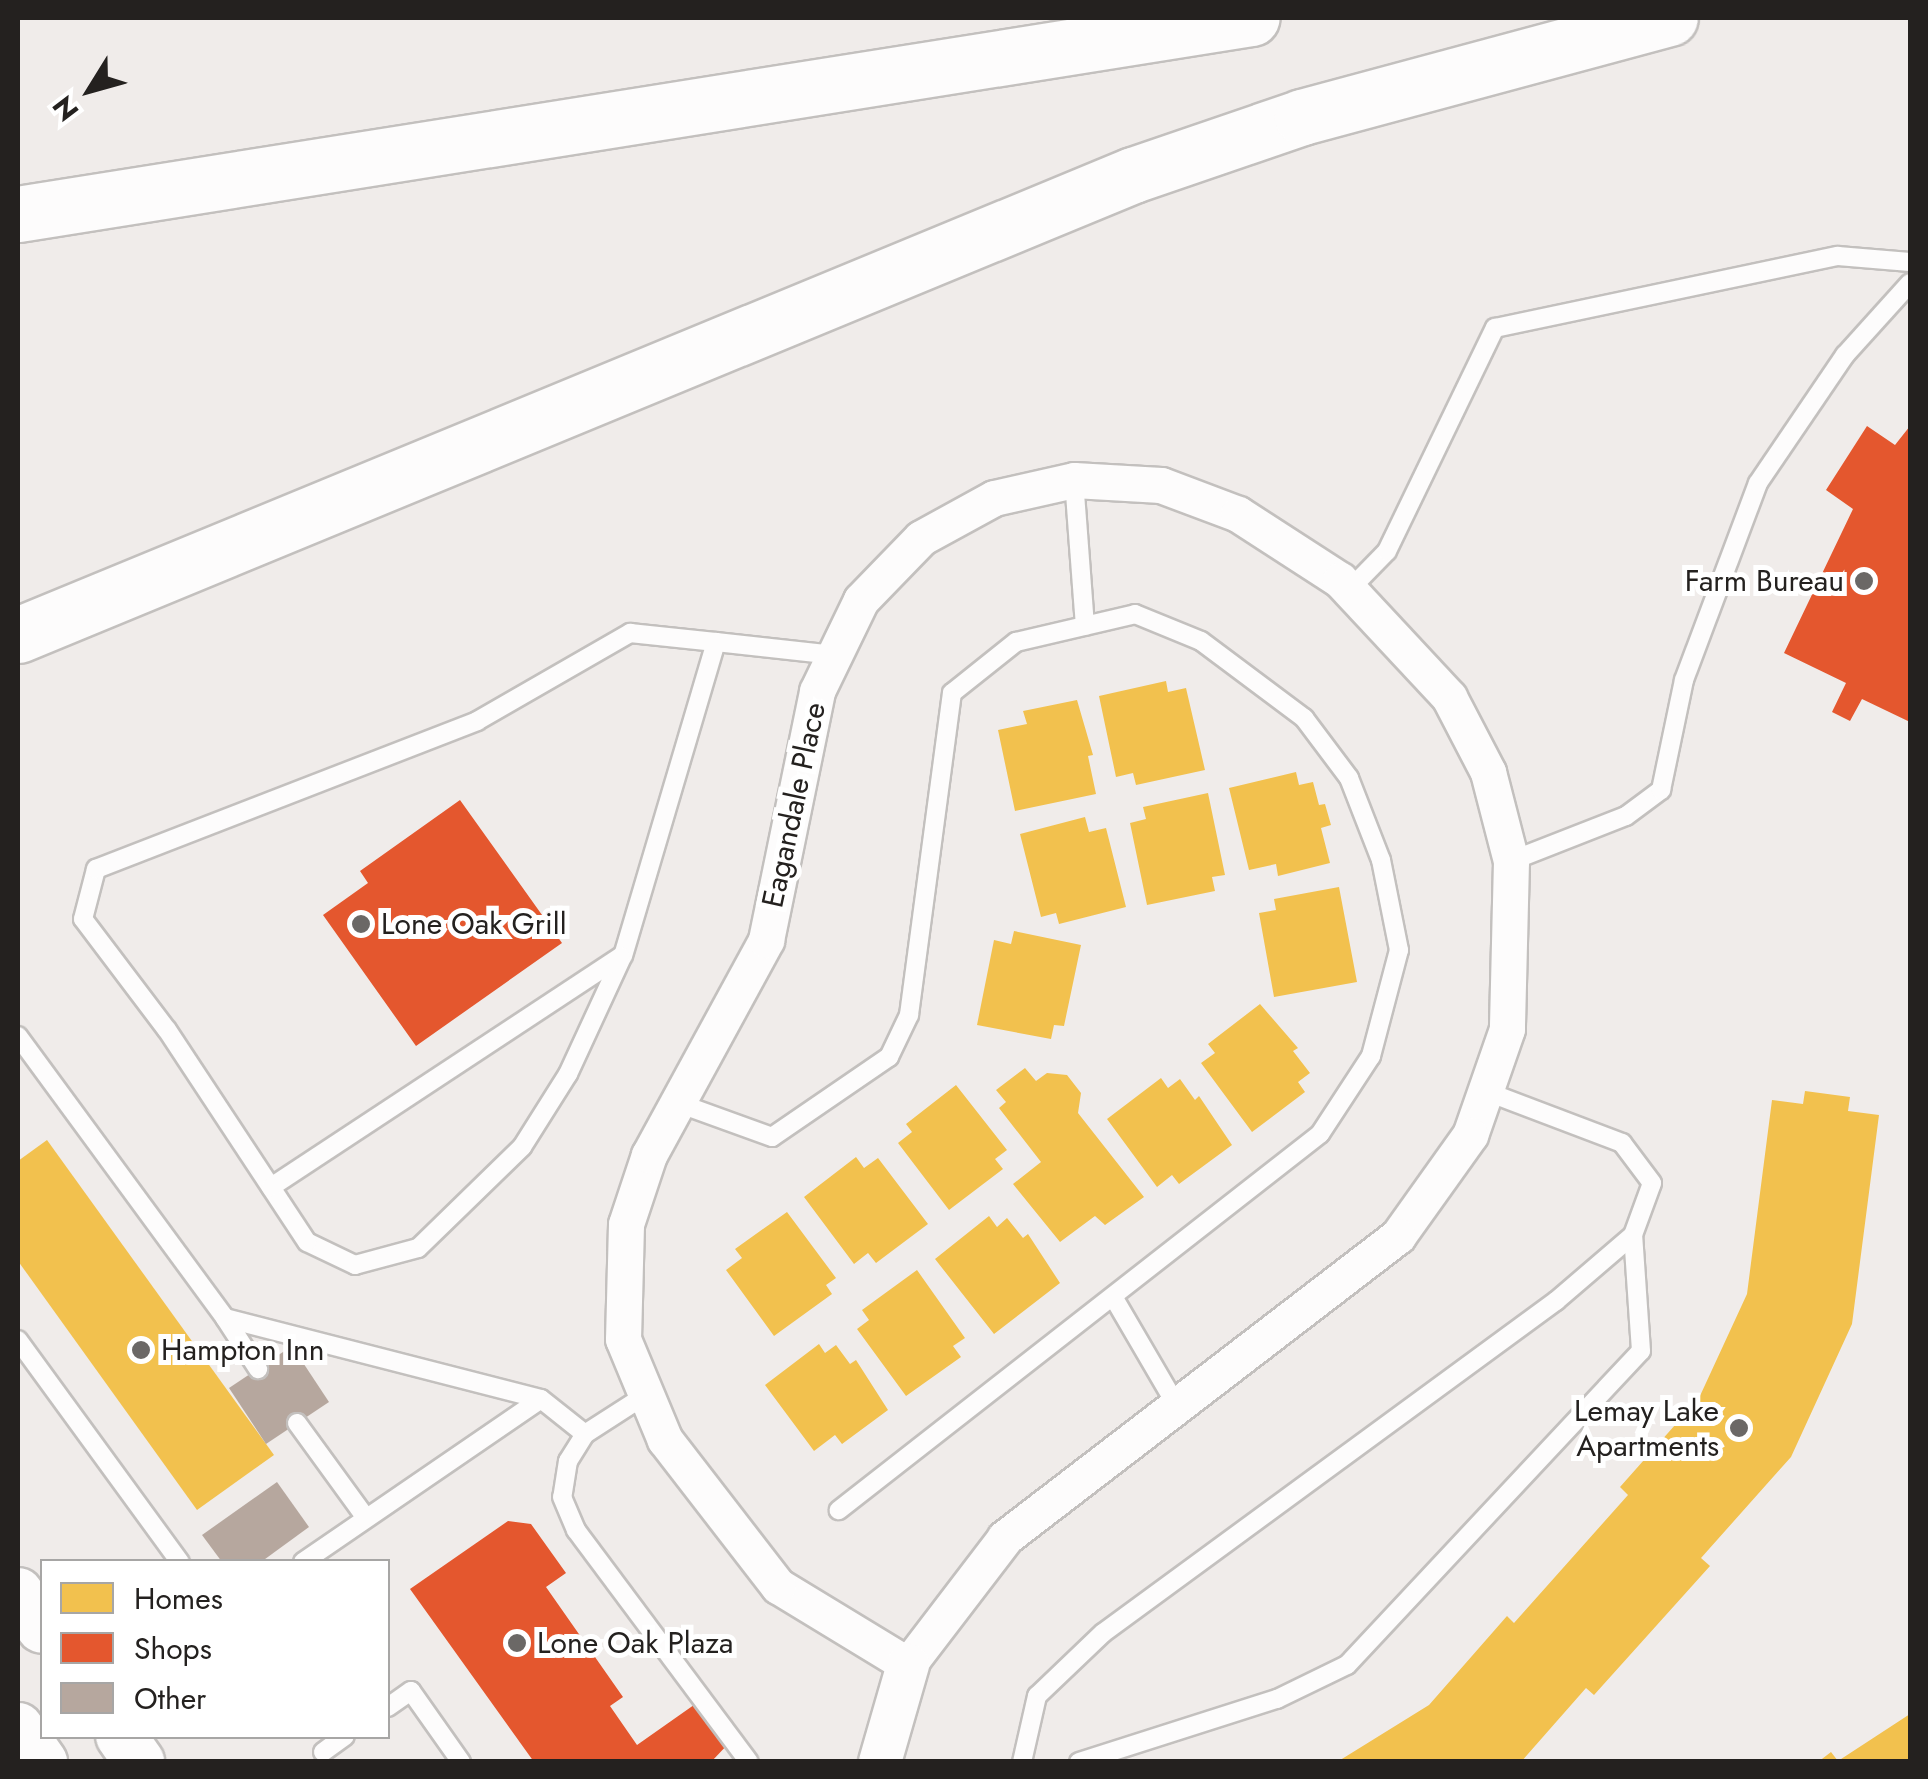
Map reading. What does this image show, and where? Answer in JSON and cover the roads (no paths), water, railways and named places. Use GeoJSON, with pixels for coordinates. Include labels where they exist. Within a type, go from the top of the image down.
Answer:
{"type":"FeatureCollection","features":[{"type":"Feature","properties":{"kind":"highway"},"geometry":{"type":"LineString","coordinates":[[18,214],[1252,18]]}},
{"type":"Feature","properties":{"kind":"highway"},"geometry":{"type":"LineString","coordinates":[[18,635],[1133,174],[1302,118],[1670,18]]}},
{"type":"Feature","properties":{"kind":"main road"},"geometry":{"type":"LineString","coordinates":[[18,1593],[40,1625]]}},
{"type":"Feature","properties":{"kind":"main road"},"geometry":{"type":"LineString","coordinates":[[18,1728],[42,1762]]}},
{"type":"Feature","properties":{"kind":"main road"},"geometry":{"type":"LineString","coordinates":[[122,1739],[138,1762]]}},
{"type":"Feature","properties":{"kind":"street","name":"Eagandale Place"},"geometry":{"type":"LineString","coordinates":[[880,1762],[908,1665],[1005,1538],[1398,1236],[1470,1136],[1507,1029],[1511,861],[1488,772],[1449,698],[1349,590],[1238,514],[1161,485],[1074,480],[994,498],[921,538],[861,600],[816,692],[766,940],[649,1155],[626,1224],[623,1339],[665,1440],[778,1586],[908,1665]]}},
{"type":"Feature","properties":{"kind":"lane"},"geometry":{"type":"LineString","coordinates":[[1349,590],[1387,551],[1495,328],[1838,256],[1910,262]]}},
{"type":"Feature","properties":{"kind":"lane"},"geometry":{"type":"LineString","coordinates":[[1511,861],[1626,816],[1661,790],[1684,680],[1758,483],[1845,356],[1910,283]]}},
{"type":"Feature","properties":{"kind":"lane"},"geometry":{"type":"LineString","coordinates":[[1074,480],[1085,626]]}},
{"type":"Feature","properties":{"kind":"lane"},"geometry":{"type":"LineString","coordinates":[[678,1102],[772,1136],[889,1057],[909,1016],[952,693],[1016,642],[1135,614],[1201,641],[1304,718],[1350,778],[1382,860],[1400,950],[1371,1056],[1320,1134],[1114,1300],[839,1510]]}},
{"type":"Feature","properties":{"kind":"lane"},"geometry":{"type":"LineString","coordinates":[[716,642],[623,955],[568,1074],[522,1146],[418,1248],[355,1265],[306,1242],[83,919],[96,868],[477,721],[630,633],[716,642],[834,655]]}},
{"type":"Feature","properties":{"kind":"lane"},"geometry":{"type":"LineString","coordinates":[[271,1187],[623,955]]}},
{"type":"Feature","properties":{"kind":"lane"},"geometry":{"type":"LineString","coordinates":[[18,1036],[225,1318],[258,1369]]}},
{"type":"Feature","properties":{"kind":"lane"},"geometry":{"type":"LineString","coordinates":[[1080,1762],[1277,1699],[1347,1665],[1641,1351],[1633,1235],[1652,1183],[1622,1143],[1485,1091]]}},
{"type":"Feature","properties":{"kind":"lane"},"geometry":{"type":"LineString","coordinates":[[1022,1762],[1036,1696],[1103,1633],[1556,1301],[1633,1235]]}},
{"type":"Feature","properties":{"kind":"lane"},"geometry":{"type":"LineString","coordinates":[[1114,1300],[1177,1406]]}},
{"type":"Feature","properties":{"kind":"lane"},"geometry":{"type":"LineString","coordinates":[[225,1318],[541,1399],[586,1434]]}},
{"type":"Feature","properties":{"kind":"lane"},"geometry":{"type":"LineString","coordinates":[[18,1340],[178,1559]]}},
{"type":"Feature","properties":{"kind":"lane"},"geometry":{"type":"LineString","coordinates":[[644,1396],[586,1434],[562,1480],[567,1512],[749,1762]]}},
{"type":"Feature","properties":{"kind":"lane"},"geometry":{"type":"LineString","coordinates":[[307,1559],[541,1399]]}},
{"type":"Feature","properties":{"kind":"lane"},"geometry":{"type":"LineString","coordinates":[[297,1423],[366,1518]]}},
{"type":"Feature","properties":{"kind":"lane"},"geometry":{"type":"LineString","coordinates":[[390,1706],[410,1691],[461,1762]]}},
{"type":"Feature","properties":{"kind":"lane"},"geometry":{"type":"LineString","coordinates":[[323,1752],[341,1739]]}},
{"type":"Feature","properties":{"kind":"place","name":"Farm Bureau"},"geometry":{"type":"Point","coordinates":[1864,581]}},
{"type":"Feature","properties":{"kind":"place","name":"Lone Oak Grill"},"geometry":{"type":"Point","coordinates":[361,924]}},
{"type":"Feature","properties":{"kind":"place","name":"Hampton Inn"},"geometry":{"type":"Point","coordinates":[141,1350]}},
{"type":"Feature","properties":{"kind":"place","name":"Lemay Lake Apartments"},"geometry":{"type":"Point","coordinates":[1739,1428]}},
{"type":"Feature","properties":{"kind":"place","name":"Lone Oak Plaza"},"geometry":{"type":"Point","coordinates":[517,1643]}}]}
